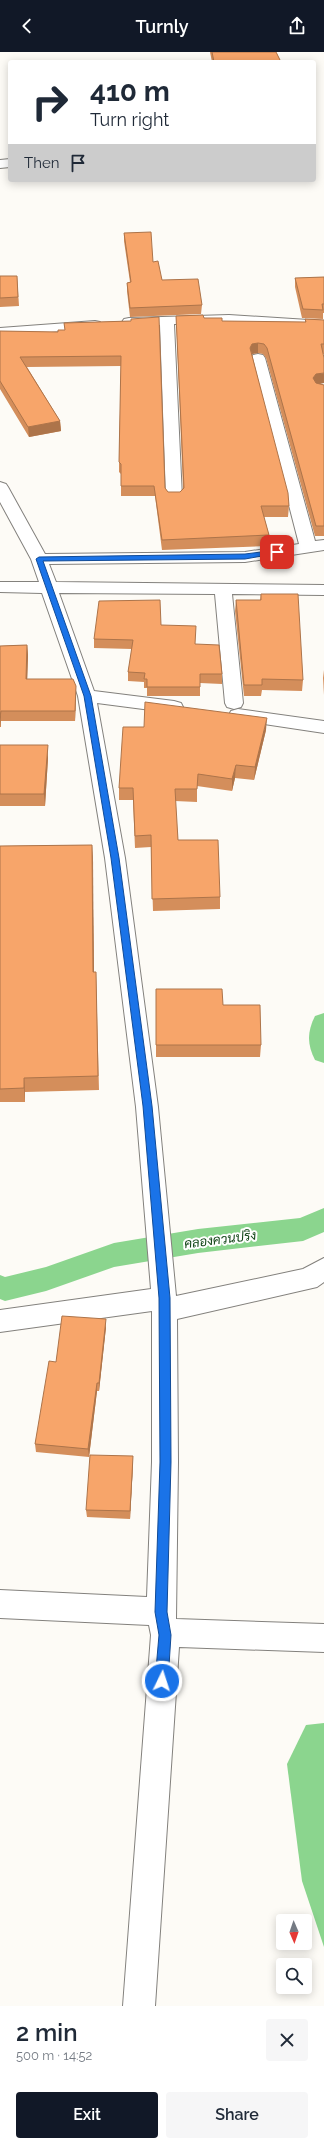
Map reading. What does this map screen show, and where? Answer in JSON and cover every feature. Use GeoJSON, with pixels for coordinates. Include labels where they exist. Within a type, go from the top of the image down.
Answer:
{"type":"FeatureCollection","features":[{"type":"Feature","properties":{"kind":"street"},"geometry":{"type":"LineString","coordinates":[[0,332],[167,320],[229,319],[324,325]]}},
{"type":"Feature","properties":{"kind":"street"},"geometry":{"type":"LineString","coordinates":[[167,320],[174,498]]}},
{"type":"Feature","properties":{"kind":"street"},"geometry":{"type":"LineString","coordinates":[[39,559],[245,556],[316,546],[258,358]]}},
{"type":"Feature","properties":{"kind":"street"},"geometry":{"type":"LineString","coordinates":[[0,487],[39,559],[87,696],[115,858],[147,1106],[158,1215],[164,1301],[165,1462],[163,1624],[139,2006]]}},
{"type":"Feature","properties":{"kind":"street"},"geometry":{"type":"LineString","coordinates":[[0,587],[324,590]]}},
{"type":"Feature","properties":{"kind":"street"},"geometry":{"type":"LineString","coordinates":[[222,590],[227,708],[324,727]]}},
{"type":"Feature","properties":{"kind":"street"},"geometry":{"type":"LineString","coordinates":[[87,696],[189,709]]}},
{"type":"Feature","properties":{"kind":"street"},"geometry":{"type":"LineString","coordinates":[[0,1321],[245,1290],[308,1279],[324,1269]]}},
{"type":"Feature","properties":{"kind":"street"},"geometry":{"type":"LineString","coordinates":[[0,1604],[163,1624],[184,1632],[324,1638]]}},
{"type":"Feature","properties":{"kind":"shaded area"},"geometry":{"type":"Polygon","coordinates":[[[324,1723],[324,1947],[302,1881],[287,1764],[306,1725],[324,1723]]]}},
{"type":"Feature","properties":{"kind":"building"},"geometry":{"type":"Polygon","coordinates":[[[212,52],[276,52],[280,60],[214,60],[212,52]]]}},
{"type":"Feature","properties":{"kind":"building"},"geometry":{"type":"Polygon","coordinates":[[[151,232],[153,262],[158,261],[162,280],[198,279],[202,305],[130,308],[127,283],[131,282],[124,233],[151,232]]]}},
{"type":"Feature","properties":{"kind":"building"},"geometry":{"type":"Polygon","coordinates":[[[0,276],[17,276],[18,297],[0,298],[0,276]]]}},
{"type":"Feature","properties":{"kind":"building"},"geometry":{"type":"Polygon","coordinates":[[[324,277],[323,310],[303,309],[295,278],[324,277]]]}},
{"type":"Feature","properties":{"kind":"building"},"geometry":{"type":"Polygon","coordinates":[[[203,315],[204,318],[222,318],[222,321],[306,322],[305,319],[324,320],[324,344],[321,344],[324,358],[324,373],[316,374],[313,378],[316,383],[324,385],[324,526],[316,526],[267,348],[264,344],[252,344],[250,348],[288,493],[289,506],[261,506],[269,535],[162,540],[154,486],[121,486],[121,464],[119,462],[121,356],[20,357],[60,421],[28,427],[0,381],[0,331],[58,332],[58,330],[65,330],[64,323],[131,321],[131,319],[159,317],[165,488],[168,492],[180,492],[184,488],[176,316],[203,315]]]}},
{"type":"Feature","properties":{"kind":"building"},"geometry":{"type":"Polygon","coordinates":[[[261,594],[298,594],[303,680],[262,679],[262,685],[244,685],[236,600],[261,600],[261,594]]]}},
{"type":"Feature","properties":{"kind":"building"},"geometry":{"type":"Polygon","coordinates":[[[160,600],[161,625],[196,626],[195,644],[219,645],[222,674],[200,674],[200,687],[147,687],[147,679],[144,679],[145,673],[128,672],[133,640],[94,639],[99,601],[160,600]]]}},
{"type":"Feature","properties":{"kind":"building"},"geometry":{"type":"Polygon","coordinates":[[[27,645],[26,679],[73,679],[76,686],[75,711],[1,711],[0,717],[0,646],[27,645]]]}},
{"type":"Feature","properties":{"kind":"building"},"geometry":{"type":"Polygon","coordinates":[[[145,702],[267,718],[255,767],[236,765],[232,779],[198,774],[197,789],[175,789],[178,840],[218,840],[220,897],[152,899],[151,835],[135,836],[133,788],[119,788],[123,727],[144,727],[145,702]]]}},
{"type":"Feature","properties":{"kind":"building"},"geometry":{"type":"Polygon","coordinates":[[[0,745],[48,745],[44,794],[0,794],[0,745]]]}},
{"type":"Feature","properties":{"kind":"building"},"geometry":{"type":"Polygon","coordinates":[[[92,845],[93,972],[96,972],[98,1076],[24,1078],[24,1088],[0,1089],[0,846],[92,845]]]}},
{"type":"Feature","properties":{"kind":"building"},"geometry":{"type":"Polygon","coordinates":[[[156,989],[222,989],[223,1005],[260,1005],[261,1045],[156,1045],[156,989]]]}},
{"type":"Feature","properties":{"kind":"building"},"geometry":{"type":"Polygon","coordinates":[[[62,1316],[106,1319],[99,1383],[97,1383],[88,1449],[35,1444],[49,1361],[56,1362],[62,1316]]]}},
{"type":"Feature","properties":{"kind":"building"},"geometry":{"type":"Polygon","coordinates":[[[90,1455],[133,1456],[130,1511],[86,1510],[90,1455]]]}},
{"type":"Feature","properties":{"kind":"waterway","name":"คลองควนปริง"},"geometry":{"type":"LineString","coordinates":[[324,1023],[320,1034],[324,1053]]}},
{"type":"Feature","properties":{"kind":"waterway","name":"คลองควนปริง"},"geometry":{"type":"LineString","coordinates":[[0,1287],[5,1289],[46,1279],[114,1255],[198,1241],[303,1229],[324,1219]]}},
{"type":"Feature","properties":{"kind":"route"},"geometry":{"type":"LineString","coordinates":[[162,1681],[165,1635],[161,1612],[165,1462],[164,1298],[158,1215],[147,1106],[115,858],[87,696],[39,559],[245,556],[277,552]]}}]}
